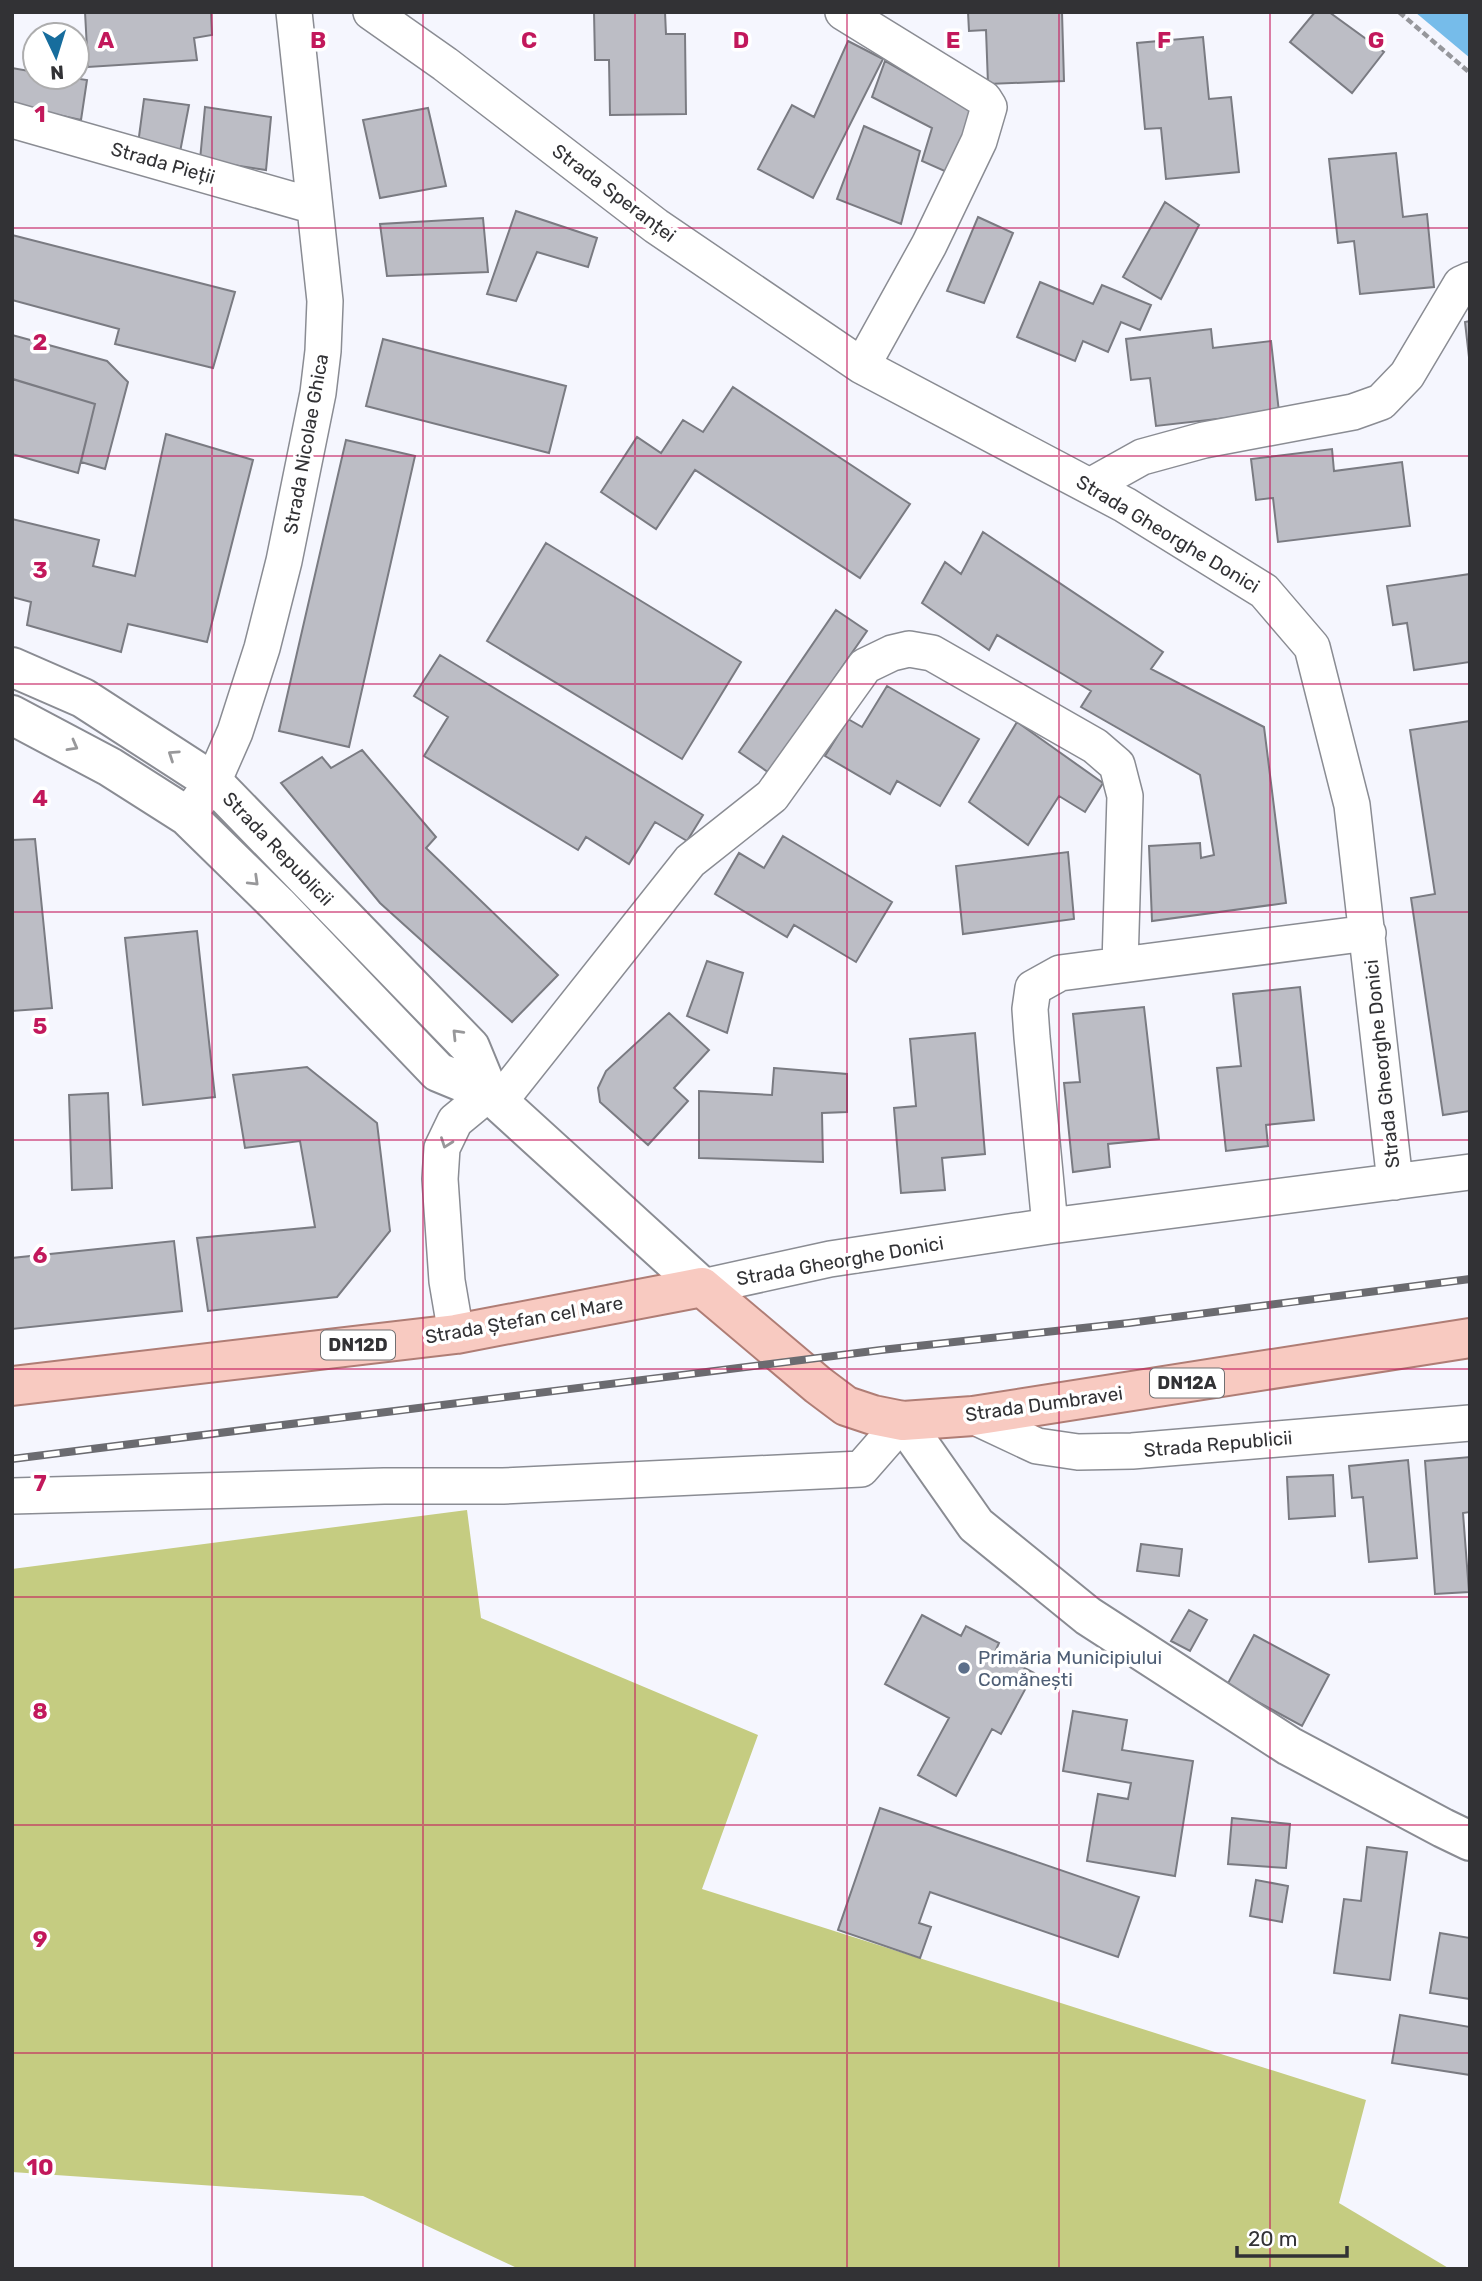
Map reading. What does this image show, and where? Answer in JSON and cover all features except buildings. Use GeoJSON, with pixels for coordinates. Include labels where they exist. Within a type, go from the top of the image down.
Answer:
{"type":"FeatureCollection","features":[{"type":"Feature","properties":{"kind":"main road","name":"Strada Ștefan cel Mare"},"geometry":{"type":"LineString","coordinates":[[12,1386],[456,1334],[702,1287]]}},
{"type":"Feature","properties":{"kind":"main road","name":"Strada Dumbravei"},"geometry":{"type":"LineString","coordinates":[[702,1287],[818,1385],[846,1405],[873,1415],[903,1421],[973,1416],[1470,1338]]}},
{"type":"Feature","properties":{"kind":"street","name":"Strada Nicolae Ghica"},"geometry":{"type":"LineString","coordinates":[[187,816],[213,782],[235,732],[262,648],[284,561],[318,393],[325,301],[294,12]]}},
{"type":"Feature","properties":{"kind":"street","name":"Strada Speranței"},"geometry":{"type":"LineString","coordinates":[[371,12],[444,64],[656,226],[862,366]]}},
{"type":"Feature","properties":{"kind":"street"},"geometry":{"type":"LineString","coordinates":[[842,12],[984,99],[989,107],[979,141],[929,245],[862,366]]}},
{"type":"Feature","properties":{"kind":"street","name":"Strada Pieții"},"geometry":{"type":"LineString","coordinates":[[12,120],[314,205]]}},
{"type":"Feature","properties":{"kind":"street"},"geometry":{"type":"LineString","coordinates":[[1090,486],[1142,457],[1205,440],[1353,412],[1381,402],[1407,375],[1461,284],[1470,280]]}},
{"type":"Feature","properties":{"kind":"street","name":"Strada Gheorghe Donici"},"geometry":{"type":"LineString","coordinates":[[862,366],[1125,505],[1264,591],[1312,647],[1352,805],[1395,1182]]}},
{"type":"Feature","properties":{"kind":"street"},"geometry":{"type":"LineString","coordinates":[[456,1334],[447,1281],[440,1179],[442,1148],[455,1121],[494,1097],[690,861],[772,796],[865,666],[892,653],[909,649],[932,653],[1095,746],[1117,765],[1125,796],[1120,964]]}},
{"type":"Feature","properties":{"kind":"street","name":"Strada Republicii"},"geometry":{"type":"LineString","coordinates":[[12,667],[83,698],[213,782],[470,1047],[494,1097]]}},
{"type":"Feature","properties":{"kind":"street","name":"Strada Republicii"},"geometry":{"type":"LineString","coordinates":[[12,715],[110,767],[187,816],[277,904],[438,1072],[494,1097],[702,1287]]}},
{"type":"Feature","properties":{"kind":"street"},"geometry":{"type":"LineString","coordinates":[[1050,1226],[1031,1023],[1033,989],[1059,973],[1368,933]]}},
{"type":"Feature","properties":{"kind":"street","name":"Strada Gheorghe Donici"},"geometry":{"type":"LineString","coordinates":[[702,1287],[830,1259],[1050,1226],[1470,1172]]}},
{"type":"Feature","properties":{"kind":"street","name":"Strada Republicii"},"geometry":{"type":"LineString","coordinates":[[973,1416],[1037,1446],[1079,1452],[1132,1451],[1470,1423]]}},
{"type":"Feature","properties":{"kind":"street"},"geometry":{"type":"LineString","coordinates":[[12,1496],[384,1486],[503,1486],[861,1469],[903,1421],[976,1525],[1088,1616],[1289,1746],[1470,1840]]}},
{"type":"Feature","properties":{"kind":"path"},"geometry":{"type":"LineString","coordinates":[[1399,12],[1470,73]]}},
{"type":"Feature","properties":{"kind":"green space"},"geometry":{"type":"Polygon","coordinates":[[[467,1510],[481,1618],[758,1735],[702,1889],[1366,2100],[1339,2203],[1450,2269],[519,2269],[363,2196],[12,2172],[12,1569],[467,1510]]]}},
{"type":"Feature","properties":{"kind":"water"},"geometry":{"type":"Polygon","coordinates":[[[1415,12],[1470,12],[1470,58],[1415,12]]]}},
{"type":"Feature","properties":{"kind":"railway"},"geometry":{"type":"LineString","coordinates":[[12,1459],[1470,1279]]}},
{"type":"Feature","properties":{"kind":"place","name":"Primăria Municipiului Comănești"},"geometry":{"type":"Point","coordinates":[964,1668]}}]}
